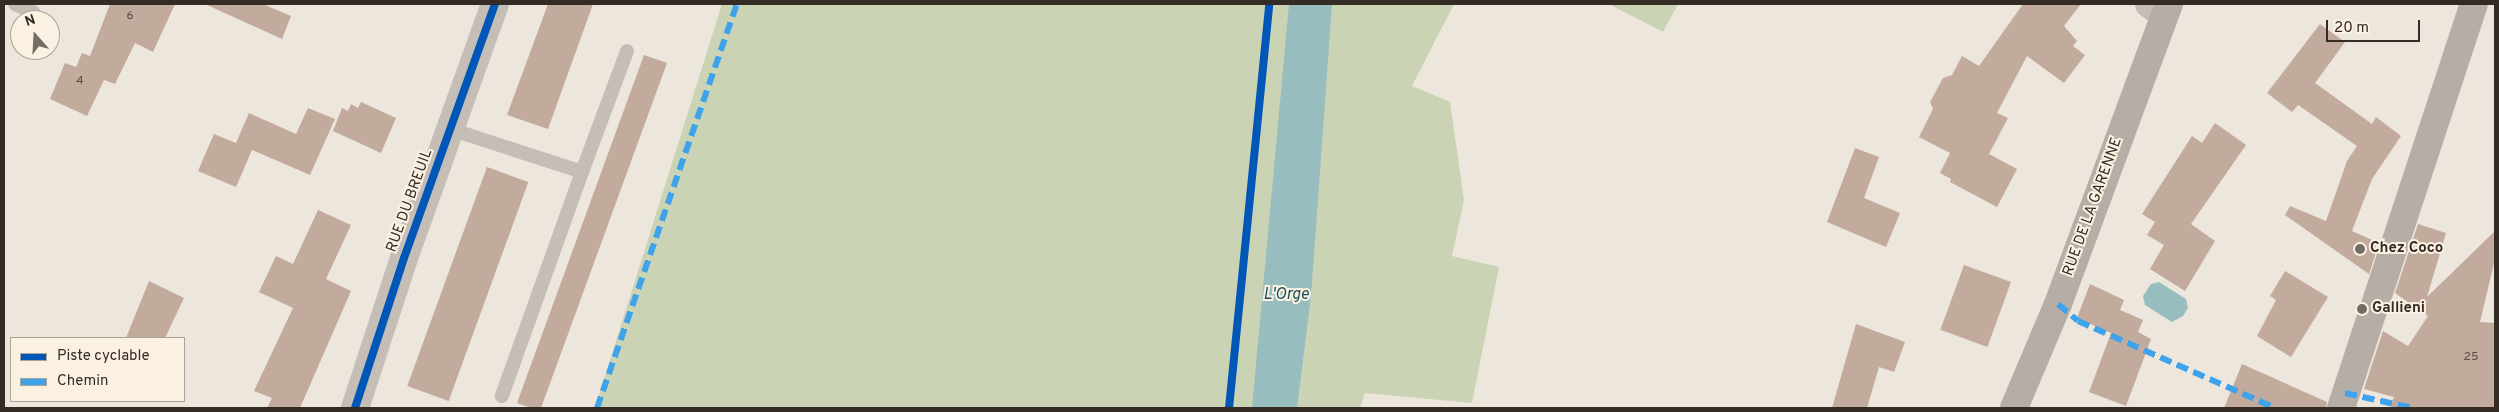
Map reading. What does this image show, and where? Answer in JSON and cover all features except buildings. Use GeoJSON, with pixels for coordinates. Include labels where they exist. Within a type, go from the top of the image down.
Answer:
{"type":"FeatureCollection","features":[{"type":"Feature","properties":{"kind":"main road"},"geometry":{"type":"LineString","coordinates":[[2341,408],[2474,4]]}},
{"type":"Feature","properties":{"kind":"main road","name":"RUE DE LA GARENNE"},"geometry":{"type":"LineString","coordinates":[[2014,408],[2058,304],[2161,8]]}},
{"type":"Feature","properties":{"kind":"street","name":"RUE DU BREUIL"},"geometry":{"type":"LineString","coordinates":[[355,408],[450,129],[495,4]]}},
{"type":"Feature","properties":{"kind":"lane"},"geometry":{"type":"LineString","coordinates":[[15,4],[28,10]]}},
{"type":"Feature","properties":{"kind":"lane"},"geometry":{"type":"LineString","coordinates":[[502,396],[626,51]]}},
{"type":"Feature","properties":{"kind":"lane"},"geometry":{"type":"LineString","coordinates":[[450,129],[582,172]]}},
{"type":"Feature","properties":{"kind":"green space"},"geometry":{"type":"Polygon","coordinates":[[[722,4],[1454,4],[1412,86],[1450,102],[1464,200],[1452,256],[1499,267],[1472,403],[1365,393],[1360,408],[595,408],[722,4]]]}},
{"type":"Feature","properties":{"kind":"green space"},"geometry":{"type":"Polygon","coordinates":[[[1609,4],[1678,4],[1663,32],[1609,4]]]}},
{"type":"Feature","properties":{"kind":"water","name":"L'Orge"},"geometry":{"type":"Polygon","coordinates":[[[1289,4],[1332,4],[1311,296],[1297,408],[1252,408],[1289,4]]]}},
{"type":"Feature","properties":{"kind":"water"},"geometry":{"type":"Polygon","coordinates":[[[2159,282],[2186,299],[2188,308],[2183,316],[2172,322],[2145,305],[2143,296],[2151,284],[2159,282]]]}},
{"type":"Feature","properties":{"kind":"marked path"},"geometry":{"type":"LineString","coordinates":[[597,408],[737,4]]}},
{"type":"Feature","properties":{"kind":"marked path"},"geometry":{"type":"LineString","coordinates":[[2058,304],[2078,321],[2275,408]]}},
{"type":"Feature","properties":{"kind":"marked path"},"geometry":{"type":"LineString","coordinates":[[2345,393],[2412,408]]}},
{"type":"Feature","properties":{"kind":"cycle path"},"geometry":{"type":"LineString","coordinates":[[355,408],[404,258],[495,4]]}},
{"type":"Feature","properties":{"kind":"cycle path"},"geometry":{"type":"LineString","coordinates":[[1229,408],[1269,4]]}},
{"type":"Feature","properties":{"kind":"place","name":"Chez Coco"},"geometry":{"type":"Point","coordinates":[2360,249]}},
{"type":"Feature","properties":{"kind":"place","name":"Gallieni"},"geometry":{"type":"Point","coordinates":[2362,309]}}]}
